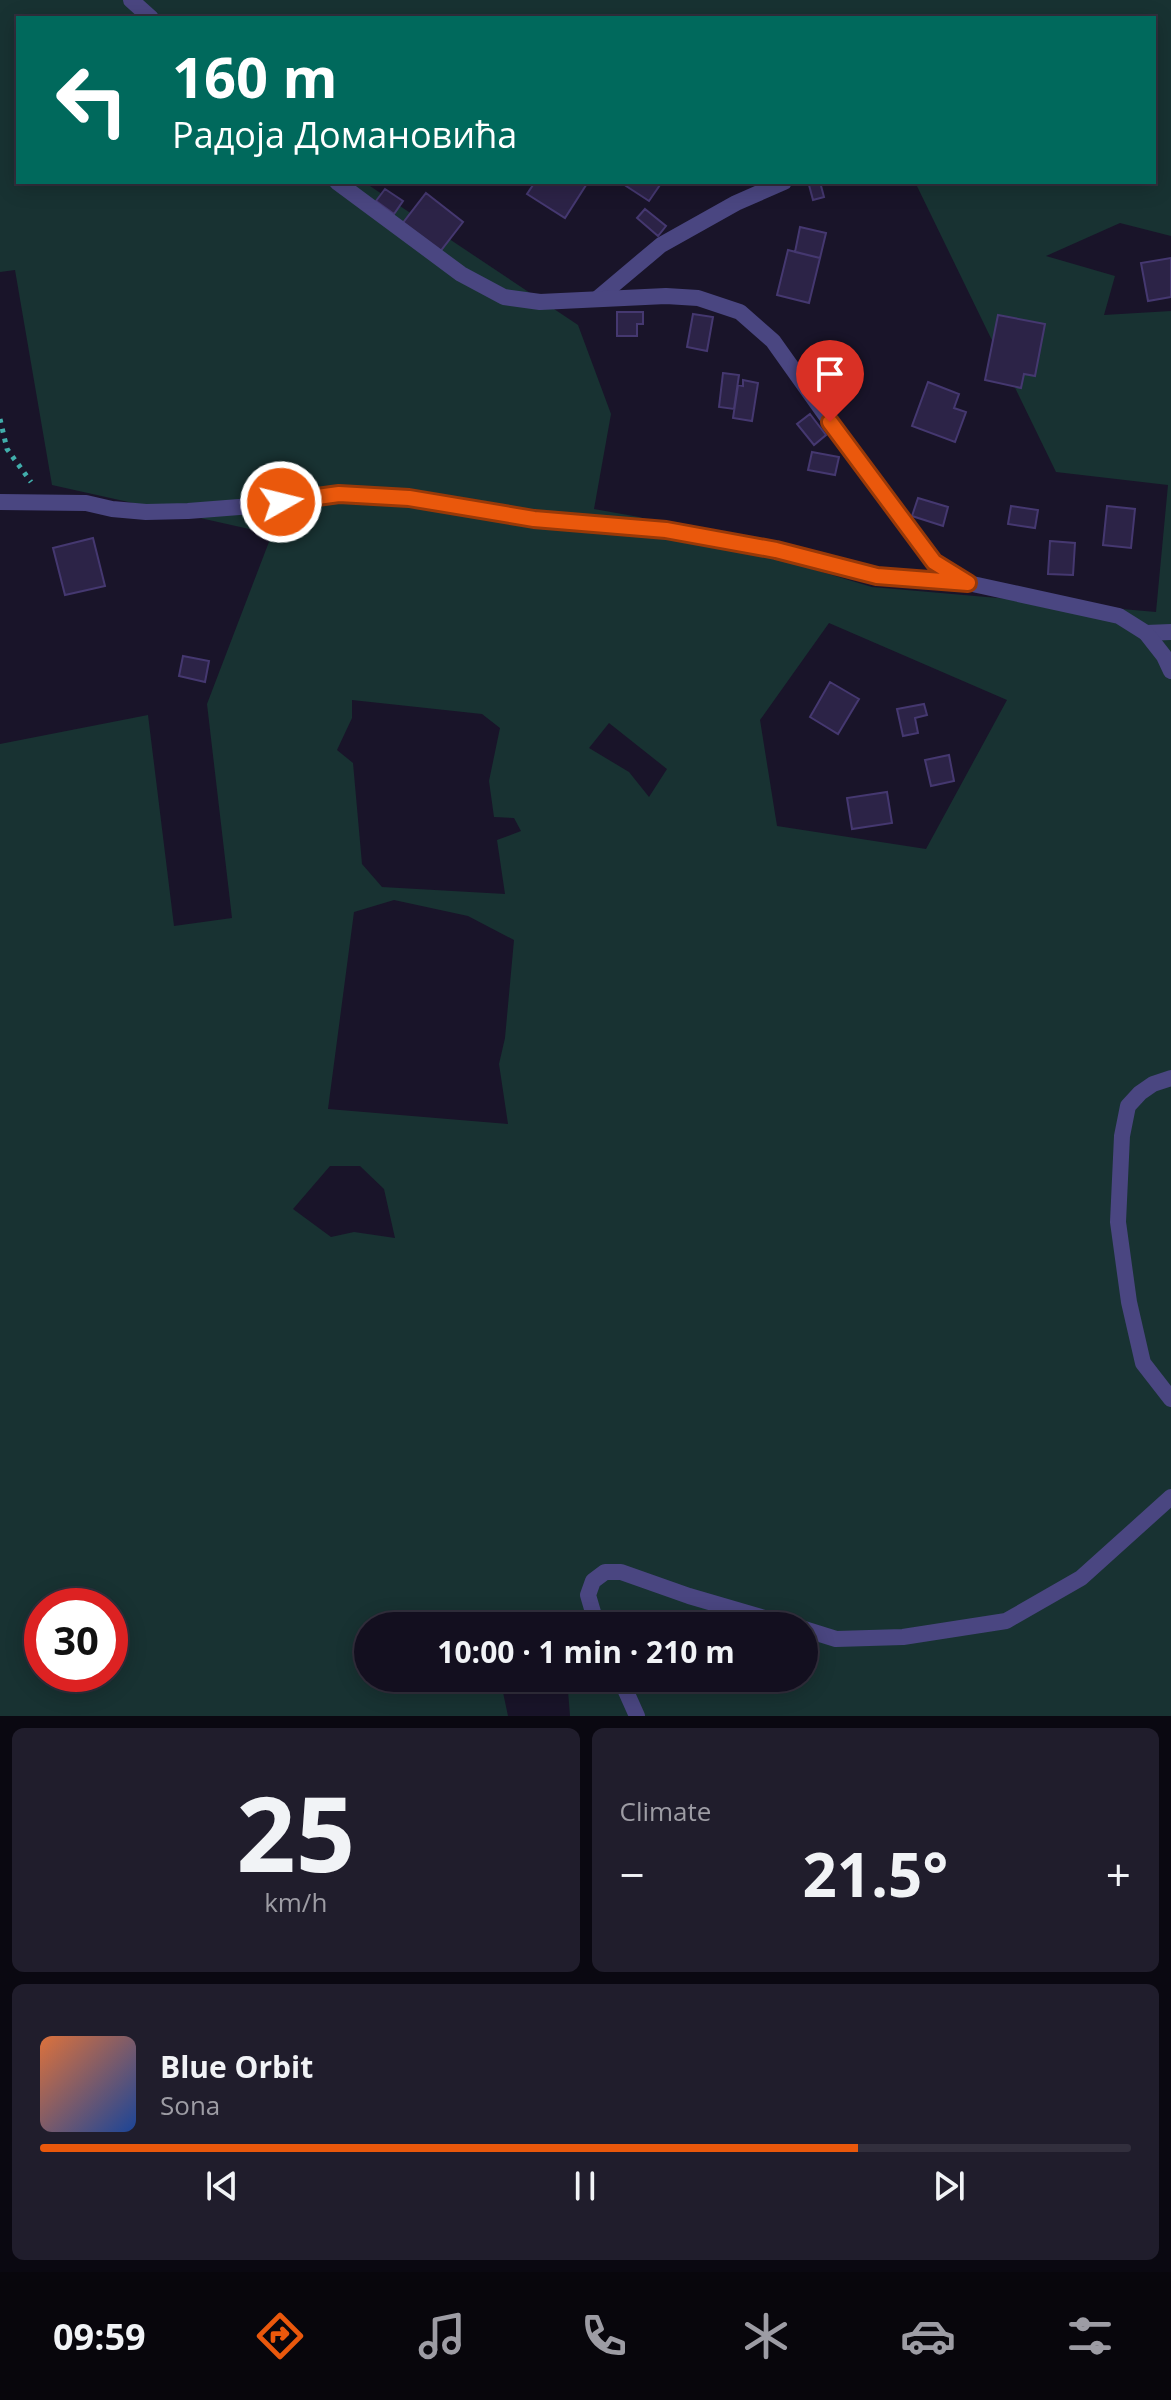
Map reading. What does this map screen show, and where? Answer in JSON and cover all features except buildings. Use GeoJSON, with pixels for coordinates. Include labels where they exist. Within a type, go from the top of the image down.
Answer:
{"type":"FeatureCollection","features":[{"type":"Feature","properties":{"kind":"street"},"geometry":{"type":"LineString","coordinates":[[131,0],[149,16]]}},
{"type":"Feature","properties":{"kind":"street"},"geometry":{"type":"LineString","coordinates":[[340,184],[461,274],[504,297],[540,302],[666,296],[698,298],[740,312],[773,341],[934,562],[968,583]]}},
{"type":"Feature","properties":{"kind":"street"},"geometry":{"type":"LineString","coordinates":[[598,298],[661,245],[736,203],[779,184]]}},
{"type":"Feature","properties":{"kind":"street"},"geometry":{"type":"LineString","coordinates":[[0,502],[86,503],[146,512],[252,506],[339,494],[409,498],[534,519],[666,530],[776,550],[877,576],[968,583],[1119,616],[1146,633],[1171,671]]}},
{"type":"Feature","properties":{"kind":"street"},"geometry":{"type":"LineString","coordinates":[[1146,633],[1171,632]]}},
{"type":"Feature","properties":{"kind":"street"},"geometry":{"type":"LineString","coordinates":[[1171,1078],[1153,1084],[1128,1106],[1122,1136],[1118,1222],[1129,1302],[1143,1363],[1171,1399]]}},
{"type":"Feature","properties":{"kind":"street"},"geometry":{"type":"LineString","coordinates":[[818,1633],[836,1639],[903,1637],[1006,1621],[1081,1578],[1171,1497]]}},
{"type":"Feature","properties":{"kind":"street"},"geometry":{"type":"LineString","coordinates":[[593,1612],[588,1595],[593,1581],[605,1572],[621,1572],[744,1612]]}},
{"type":"Feature","properties":{"kind":"street"},"geometry":{"type":"LineString","coordinates":[[626,1692],[637,1716]]}},
{"type":"Feature","properties":{"kind":"path"},"geometry":{"type":"LineString","coordinates":[[0,419],[7,449],[46,502]]}},
{"type":"Feature","properties":{"kind":"green space"},"geometry":{"type":"Polygon","coordinates":[[[0,0],[1171,0],[1171,236],[1120,223],[1046,256],[1115,276],[1104,315],[1171,311],[1171,1716],[570,1716],[568,1692],[818,1692],[818,1612],[354,1612],[354,1692],[503,1692],[508,1716],[0,1716],[0,744],[148,715],[174,926],[232,918],[207,704],[272,534],[52,485],[15,270],[0,272],[0,0]],[[16,16],[16,184],[367,184],[578,325],[611,414],[594,509],[639,517],[872,587],[1156,612],[1168,485],[1056,472],[916,184],[1156,184],[1156,16],[16,16]],[[829,623],[760,720],[777,826],[926,849],[1007,700],[829,623]],[[352,700],[352,718],[337,750],[353,763],[362,864],[382,887],[505,894],[497,840],[521,831],[514,818],[494,817],[489,781],[500,728],[482,714],[352,700]],[[609,723],[589,748],[629,772],[649,797],[667,769],[609,723]],[[394,900],[354,912],[328,1109],[508,1124],[499,1064],[505,1038],[514,940],[468,916],[394,900]],[[330,1166],[293,1209],[331,1237],[354,1232],[395,1238],[384,1189],[360,1166],[330,1166]]]}},
{"type":"Feature","properties":{"kind":"route"},"geometry":{"type":"LineString","coordinates":[[281,502],[339,494],[409,498],[534,519],[666,530],[776,550],[877,576],[968,583],[934,562],[830,422]]}}]}
